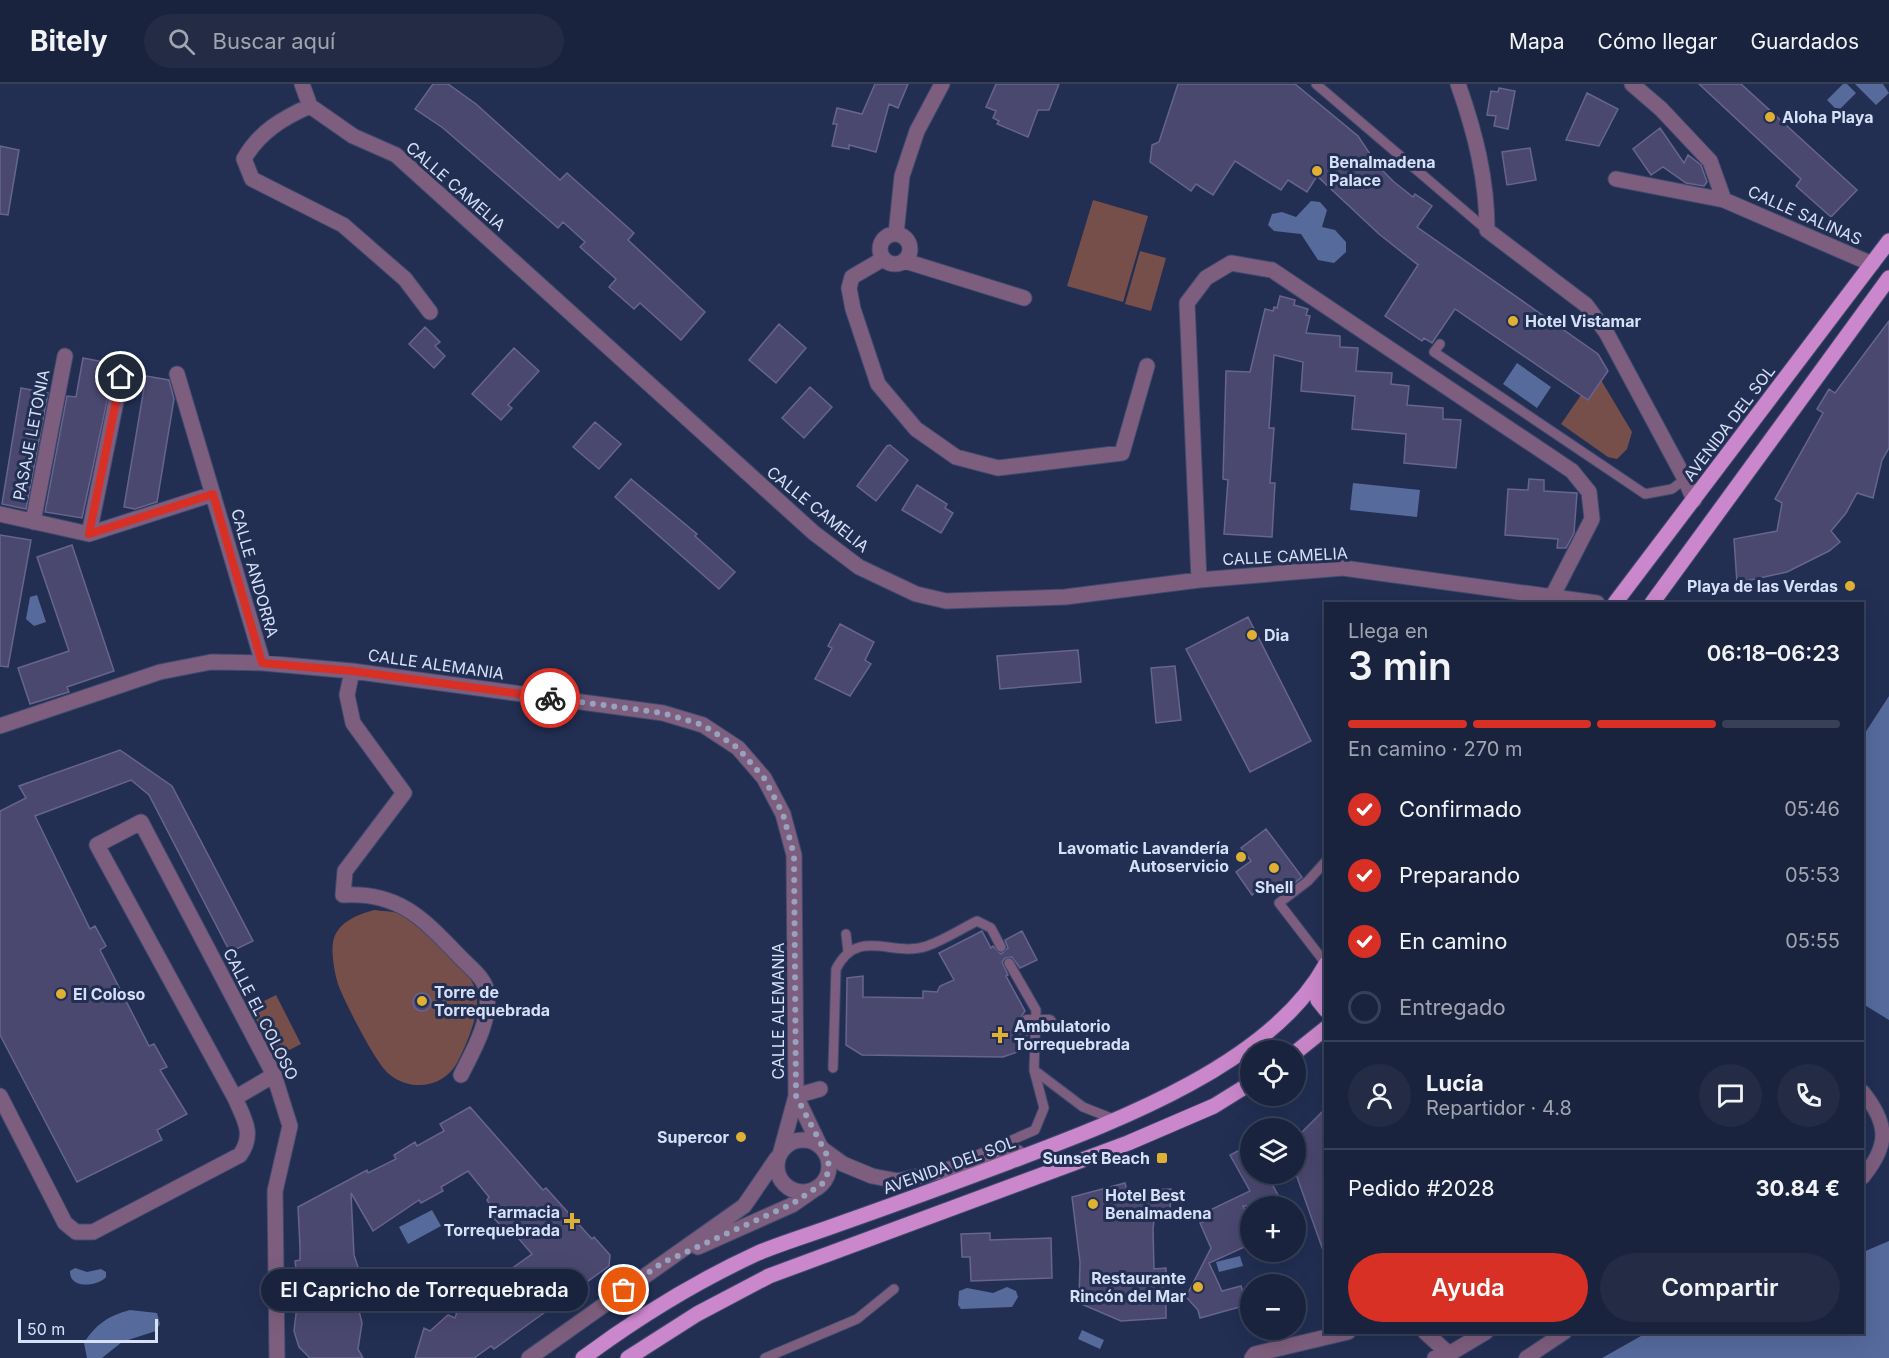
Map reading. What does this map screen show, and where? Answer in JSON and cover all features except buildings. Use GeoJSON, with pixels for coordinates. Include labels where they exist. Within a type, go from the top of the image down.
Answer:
{"type":"FeatureCollection","features":[{"type":"Feature","properties":{"kind":"main road","name":"AVENIDA DEL SOL"},"geometry":{"type":"LineString","coordinates":[[1616,602],[1889,241]]}},
{"type":"Feature","properties":{"kind":"main road"},"geometry":{"type":"LineString","coordinates":[[1653,602],[1889,278]]}},
{"type":"Feature","properties":{"kind":"main road","name":"AVENIDA DEL SOL"},"geometry":{"type":"LineString","coordinates":[[583,1358],[686,1292],[759,1253],[1058,1144],[1116,1120],[1199,1080],[1315,985],[1324,968]]}},
{"type":"Feature","properties":{"kind":"main road"},"geometry":{"type":"LineString","coordinates":[[1315,985],[1318,1000],[1324,1008]]}},
{"type":"Feature","properties":{"kind":"main road"},"geometry":{"type":"LineString","coordinates":[[1306,1044],[1324,1030]]}},
{"type":"Feature","properties":{"kind":"main road"},"geometry":{"type":"LineString","coordinates":[[628,1358],[697,1314],[769,1276],[1128,1143],[1214,1106],[1240,1090]]}},
{"type":"Feature","properties":{"kind":"street"},"geometry":{"type":"LineString","coordinates":[[302,84],[310,106],[284,118],[263,134],[249,150],[244,159],[252,179],[343,225],[405,279],[430,312]]}},
{"type":"Feature","properties":{"kind":"street"},"geometry":{"type":"LineString","coordinates":[[896,234],[902,176],[917,131],[942,84]]}},
{"type":"Feature","properties":{"kind":"street"},"geometry":{"type":"LineString","coordinates":[[1458,84],[1471,120],[1487,190],[1487,230],[1586,305],[1606,332],[1685,478],[1694,500]]}},
{"type":"Feature","properties":{"kind":"street","name":"CALLE SALINAS"},"geometry":{"type":"LineString","coordinates":[[1632,84],[1661,109],[1710,161],[1724,200]]}},
{"type":"Feature","properties":{"kind":"street","name":"CALLE CAMELIA"},"geometry":{"type":"LineString","coordinates":[[310,106],[353,136],[396,155],[750,477],[859,567],[916,594],[946,601],[1065,597],[1198,580],[1343,568],[1592,602]]}},
{"type":"Feature","properties":{"kind":"street","name":"CALLE SALINAS"},"geometry":{"type":"LineString","coordinates":[[1616,179],[1724,200],[1872,264]]}},
{"type":"Feature","properties":{"kind":"street"},"geometry":{"type":"LineString","coordinates":[[905,261],[910,247],[905,238],[896,234],[882,240],[879,250],[882,259],[891,264],[905,261],[1024,298]]}},
{"type":"Feature","properties":{"kind":"street"},"geometry":{"type":"LineString","coordinates":[[882,259],[852,277],[849,288],[853,309],[878,384],[916,429],[956,457],[998,468],[1122,453],[1147,366]]}},
{"type":"Feature","properties":{"kind":"street"},"geometry":{"type":"LineString","coordinates":[[1198,580],[1187,303],[1206,278],[1232,263],[1272,270],[1572,471],[1589,492],[1592,519],[1553,595]]}},
{"type":"Feature","properties":{"kind":"street","name":"PASAJE LETONIA"},"geometry":{"type":"LineString","coordinates":[[33,522],[65,356]]}},
{"type":"Feature","properties":{"kind":"street","name":"CALLE ANDORRA"},"geometry":{"type":"LineString","coordinates":[[177,374],[262,663]]}},
{"type":"Feature","properties":{"kind":"street"},"geometry":{"type":"LineString","coordinates":[[89,534],[121,377]]}},
{"type":"Feature","properties":{"kind":"street","name":"CALLE ANDORRA"},"geometry":{"type":"LineString","coordinates":[[0,514],[89,534],[213,494]]}},
{"type":"Feature","properties":{"kind":"street","name":"CALLE ALEMANIA"},"geometry":{"type":"LineString","coordinates":[[0,726],[160,672],[211,662],[262,663],[352,671],[663,713],[703,725],[738,748],[764,778],[783,814],[794,855],[796,1096],[822,1148]]}},
{"type":"Feature","properties":{"kind":"street"},"geometry":{"type":"LineString","coordinates":[[352,671],[347,695],[353,723],[404,793],[345,871],[343,895],[367,893],[404,907],[426,921],[481,979],[487,992],[486,1013],[478,1040],[461,1075]]}},
{"type":"Feature","properties":{"kind":"street","name":"CALLE EL COLOSO"},"geometry":{"type":"LineString","coordinates":[[235,1098],[97,845],[141,822],[282,1092],[290,1126],[275,1191],[277,1358]]}},
{"type":"Feature","properties":{"kind":"street"},"geometry":{"type":"LineString","coordinates":[[0,1096],[65,1223],[76,1232],[93,1232],[240,1155],[248,1144],[249,1129],[235,1098],[274,1075]]}},
{"type":"Feature","properties":{"kind":"street"},"geometry":{"type":"LineString","coordinates":[[815,1189],[798,1192],[789,1189],[778,1176],[779,1155],[796,1096],[820,1089]]}},
{"type":"Feature","properties":{"kind":"street"},"geometry":{"type":"LineString","coordinates":[[1864,1093],[1879,1112],[1886,1132],[1884,1151],[1878,1162],[1864,1176]]}},
{"type":"Feature","properties":{"kind":"street"},"geometry":{"type":"LineString","coordinates":[[529,1358],[744,1206],[779,1155],[794,1140],[803,1139],[822,1148],[843,1164],[872,1176],[898,1181],[1058,1144]]}},
{"type":"Feature","properties":{"kind":"street"},"geometry":{"type":"LineString","coordinates":[[662,1263],[792,1204],[822,1184],[829,1168],[822,1148]]}},
{"type":"Feature","properties":{"kind":"street"},"geometry":{"type":"LineString","coordinates":[[1252,1358],[1256,1354],[1340,1334]]}},
{"type":"Feature","properties":{"kind":"street"},"geometry":{"type":"LineString","coordinates":[[1426,1334],[1442,1356],[1482,1334]]}},
{"type":"Feature","properties":{"kind":"street"},"geometry":{"type":"LineString","coordinates":[[1527,1358],[1562,1334]]}},
{"type":"Feature","properties":{"kind":"lane"},"geometry":{"type":"LineString","coordinates":[[1316,84],[1487,230]]}},
{"type":"Feature","properties":{"kind":"lane"},"geometry":{"type":"LineString","coordinates":[[1440,344],[1434,352],[1645,494],[1672,489],[1685,478]]}},
{"type":"Feature","properties":{"kind":"lane"},"geometry":{"type":"LineString","coordinates":[[1324,863],[1308,881],[1279,903],[1324,961]]}},
{"type":"Feature","properties":{"kind":"lane"},"geometry":{"type":"LineString","coordinates":[[832,1068],[836,969],[854,946],[925,946],[977,921],[991,928],[1001,948]]}},
{"type":"Feature","properties":{"kind":"lane"},"geometry":{"type":"LineString","coordinates":[[846,934],[848,951]]}},
{"type":"Feature","properties":{"kind":"lane"},"geometry":{"type":"LineString","coordinates":[[937,1172],[1035,1130],[1044,1108],[1034,1070],[1036,1010],[1009,963]]}},
{"type":"Feature","properties":{"kind":"lane"},"geometry":{"type":"LineString","coordinates":[[1034,1070],[1083,1107],[1116,1120]]}},
{"type":"Feature","properties":{"kind":"lane"},"geometry":{"type":"LineString","coordinates":[[765,1358],[857,1319],[894,1289]]}},
{"type":"Feature","properties":{"kind":"shaded area"},"geometry":{"type":"Polygon","coordinates":[[[1093,200],[1148,216],[1123,302],[1067,286],[1093,200]]]}},
{"type":"Feature","properties":{"kind":"shaded area"},"geometry":{"type":"Polygon","coordinates":[[[1140,251],[1166,258],[1151,311],[1125,304],[1140,251]]]}},
{"type":"Feature","properties":{"kind":"shaded area"},"geometry":{"type":"Polygon","coordinates":[[[1601,380],[1632,432],[1627,449],[1617,459],[1608,457],[1561,424],[1581,395],[1588,400],[1601,380]]]}},
{"type":"Feature","properties":{"kind":"shaded area"},"geometry":{"type":"Polygon","coordinates":[[[374,910],[401,914],[421,926],[456,959],[476,991],[475,1018],[465,1045],[452,1070],[437,1082],[408,1084],[389,1074],[369,1047],[339,987],[333,959],[335,935],[349,920],[374,910]]]}},
{"type":"Feature","properties":{"kind":"shaded area"},"geometry":{"type":"Polygon","coordinates":[[[276,995],[301,1044],[276,1057],[250,1008],[276,995]]]}},
{"type":"Feature","properties":{"kind":"water"},"geometry":{"type":"Polygon","coordinates":[[[1843,84],[1847,84],[1856,93],[1838,111],[1827,100],[1843,84]]]}},
{"type":"Feature","properties":{"kind":"water"},"geometry":{"type":"Polygon","coordinates":[[[1855,84],[1883,84],[1889,93],[1876,105],[1855,84]]]}},
{"type":"Feature","properties":{"kind":"water"},"geometry":{"type":"Polygon","coordinates":[[[1311,201],[1320,202],[1327,210],[1322,227],[1335,230],[1346,242],[1346,252],[1334,263],[1318,260],[1301,234],[1274,231],[1268,225],[1272,214],[1282,212],[1296,217],[1311,201]]]}},
{"type":"Feature","properties":{"kind":"water"},"geometry":{"type":"Polygon","coordinates":[[[1517,363],[1551,387],[1537,408],[1503,384],[1517,363]]]}},
{"type":"Feature","properties":{"kind":"water"},"geometry":{"type":"Polygon","coordinates":[[[1353,483],[1420,490],[1417,517],[1350,510],[1353,483]]]}},
{"type":"Feature","properties":{"kind":"water"},"geometry":{"type":"Polygon","coordinates":[[[37,595],[46,622],[34,626],[26,619],[30,597],[37,595]]]}},
{"type":"Feature","properties":{"kind":"water"},"geometry":{"type":"Polygon","coordinates":[[[1889,696],[1889,1020],[1864,1005],[1864,734],[1889,696]]]}},
{"type":"Feature","properties":{"kind":"water"},"geometry":{"type":"Polygon","coordinates":[[[432,1210],[441,1226],[408,1244],[399,1227],[432,1210]]]}},
{"type":"Feature","properties":{"kind":"water"},"geometry":{"type":"Polygon","coordinates":[[[1889,1241],[1889,1358],[1602,1358],[1644,1334],[1864,1334],[1864,1252],[1889,1241]]]}},
{"type":"Feature","properties":{"kind":"water"},"geometry":{"type":"Polygon","coordinates":[[[1240,1256],[1243,1266],[1219,1272],[1216,1262],[1240,1256]]]}},
{"type":"Feature","properties":{"kind":"water"},"geometry":{"type":"Polygon","coordinates":[[[75,1268],[87,1272],[101,1269],[106,1272],[106,1277],[96,1283],[79,1283],[71,1277],[70,1271],[75,1268]]]}},
{"type":"Feature","properties":{"kind":"water"},"geometry":{"type":"Polygon","coordinates":[[[408,1280],[415,1292],[387,1307],[380,1295],[408,1280]]]}},
{"type":"Feature","properties":{"kind":"water"},"geometry":{"type":"Polygon","coordinates":[[[1007,1287],[1016,1291],[1018,1297],[1012,1307],[961,1309],[958,1305],[959,1291],[967,1288],[993,1293],[1007,1287]]]}},
{"type":"Feature","properties":{"kind":"water"},"geometry":{"type":"Polygon","coordinates":[[[130,1310],[157,1313],[160,1324],[156,1331],[122,1342],[102,1358],[87,1358],[84,1343],[93,1331],[109,1318],[130,1310]]]}},
{"type":"Feature","properties":{"kind":"water"},"geometry":{"type":"Polygon","coordinates":[[[1082,1330],[1104,1340],[1100,1349],[1078,1339],[1082,1330]]]}},
{"type":"Feature","properties":{"kind":"way so far"},"geometry":{"type":"LineString","coordinates":[[550,698],[663,713],[703,725],[738,748],[764,778],[783,814],[794,855],[796,1096],[819,1144],[829,1159],[827,1176],[822,1184],[792,1204],[662,1263],[624,1290]]}},
{"type":"Feature","properties":{"kind":"place","name":"Aloha Playa"},"geometry":{"type":"Point","coordinates":[1770,117]}},
{"type":"Feature","properties":{"kind":"place","name":"Benalmadena Palace"},"geometry":{"type":"Point","coordinates":[1317,171]}},
{"type":"Feature","properties":{"kind":"place","name":"Hotel Vistamar"},"geometry":{"type":"Point","coordinates":[1513,321]}},
{"type":"Feature","properties":{"kind":"place","name":"Playa de las Verdas"},"geometry":{"type":"Point","coordinates":[1850,586]}},
{"type":"Feature","properties":{"kind":"place","name":"Dia"},"geometry":{"type":"Point","coordinates":[1252,635]}},
{"type":"Feature","properties":{"kind":"place","name":"Lavomatic Lavandería Autoservicio"},"geometry":{"type":"Point","coordinates":[1241,857]}},
{"type":"Feature","properties":{"kind":"place","name":"Shell"},"geometry":{"type":"Point","coordinates":[1274,868]}},
{"type":"Feature","properties":{"kind":"place","name":"El Coloso"},"geometry":{"type":"Point","coordinates":[61,994]}},
{"type":"Feature","properties":{"kind":"place","name":"Torre de Torrequebrada"},"geometry":{"type":"Point","coordinates":[422,1001]}},
{"type":"Feature","properties":{"kind":"place","name":"Ambulatorio Torrequebrada"},"geometry":{"type":"Point","coordinates":[1000,1035]}},
{"type":"Feature","properties":{"kind":"place","name":"Supercor"},"geometry":{"type":"Point","coordinates":[741,1137]}},
{"type":"Feature","properties":{"kind":"place","name":"Sunset Beach"},"geometry":{"type":"Point","coordinates":[1162,1158]}},
{"type":"Feature","properties":{"kind":"place","name":"Hotel Best Benalmadena"},"geometry":{"type":"Point","coordinates":[1093,1204]}},
{"type":"Feature","properties":{"kind":"place","name":"Farmacia Torrequebrada"},"geometry":{"type":"Point","coordinates":[572,1221]}},
{"type":"Feature","properties":{"kind":"place","name":"Restaurante Rincón del Mar"},"geometry":{"type":"Point","coordinates":[1198,1287]}},
{"type":"Feature","properties":{"kind":"place","name":"El Capricho de Torrequebrada"},"geometry":{"type":"Point","coordinates":[624,1290]}},
{"type":"Feature","properties":{"kind":"route"},"geometry":{"type":"LineString","coordinates":[[121,377],[89,534],[213,494],[262,663],[352,671],[550,698]]}}]}
